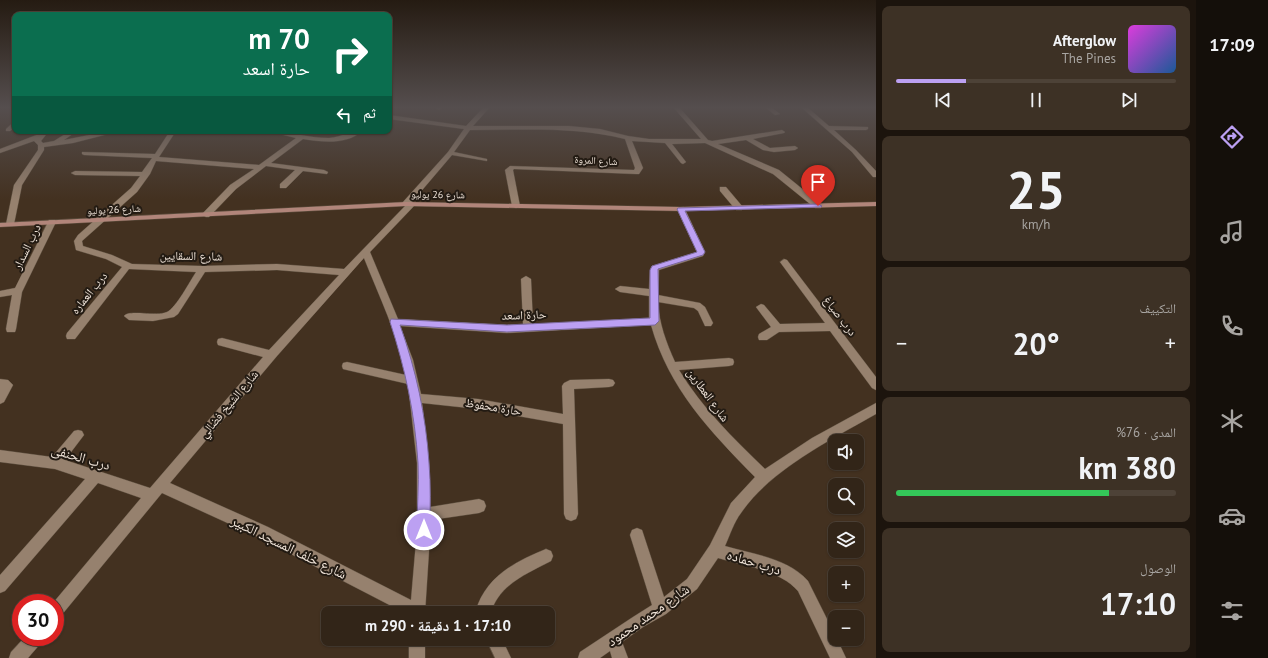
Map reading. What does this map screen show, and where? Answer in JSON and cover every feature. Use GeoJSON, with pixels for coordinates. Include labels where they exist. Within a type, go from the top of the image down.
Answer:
{"type":"FeatureCollection","features":[{"type":"Feature","properties":{"kind":"street"},"geometry":{"type":"LineString","coordinates":[[0,151],[32,138]]}},
{"type":"Feature","properties":{"kind":"street"},"geometry":{"type":"LineString","coordinates":[[10,224],[18,185],[41,150],[41,145],[37,141],[39,138]]}},
{"type":"Feature","properties":{"kind":"street"},"geometry":{"type":"LineString","coordinates":[[56,144],[65,138]]}},
{"type":"Feature","properties":{"kind":"street"},"geometry":{"type":"LineString","coordinates":[[41,145],[56,144],[90,138]]}},
{"type":"Feature","properties":{"kind":"street"},"geometry":{"type":"LineString","coordinates":[[102,220],[130,193],[146,174],[169,138]]}},
{"type":"Feature","properties":{"kind":"street"},"geometry":{"type":"LineString","coordinates":[[206,215],[233,187],[301,138]]}},
{"type":"Feature","properties":{"kind":"street"},"geometry":{"type":"LineString","coordinates":[[316,138],[342,139],[347,138]]}},
{"type":"Feature","properties":{"kind":"street","name":"شارع الشيخ فضالي"},"geometry":{"type":"LineString","coordinates":[[64,601],[271,355],[408,204],[461,138]]}},
{"type":"Feature","properties":{"kind":"street"},"geometry":{"type":"LineString","coordinates":[[628,138],[667,142],[709,142],[751,138]]}},
{"type":"Feature","properties":{"kind":"street","name":"شارع المروة"},"geometry":{"type":"LineString","coordinates":[[516,206],[509,170],[512,167],[636,172],[639,168],[628,138]]}},
{"type":"Feature","properties":{"kind":"street"},"geometry":{"type":"LineString","coordinates":[[705,138],[709,142],[776,172],[818,206]]}},
{"type":"Feature","properties":{"kind":"street"},"geometry":{"type":"LineString","coordinates":[[747,138],[765,150],[795,148]]}},
{"type":"Feature","properties":{"kind":"street"},"geometry":{"type":"LineString","coordinates":[[839,138],[854,151],[876,175]]}},
{"type":"Feature","properties":{"kind":"street"},"geometry":{"type":"LineString","coordinates":[[667,142],[683,162]]}},
{"type":"Feature","properties":{"kind":"street"},"geometry":{"type":"LineString","coordinates":[[84,153],[156,157],[324,172]]}},
{"type":"Feature","properties":{"kind":"street"},"geometry":{"type":"LineString","coordinates":[[450,153],[485,160]]}},
{"type":"Feature","properties":{"kind":"street"},"geometry":{"type":"LineString","coordinates":[[283,186],[301,169]]}},
{"type":"Feature","properties":{"kind":"street"},"geometry":{"type":"LineString","coordinates":[[76,173],[146,174]]}},
{"type":"Feature","properties":{"kind":"street"},"geometry":{"type":"LineString","coordinates":[[723,189],[739,208]]}},
{"type":"Feature","properties":{"kind":"street","name":"شارع 26 يوليو"},"geometry":{"type":"LineString","coordinates":[[0,225],[408,204],[681,209],[876,204]]}},
{"type":"Feature","properties":{"kind":"street","name":"شارع العطارين"},"geometry":{"type":"LineString","coordinates":[[681,209],[701,252],[700,254],[655,268],[655,321],[666,354],[686,390],[717,430],[764,477]]}},
{"type":"Feature","properties":{"kind":"street","name":"شارع السقايين"},"geometry":{"type":"LineString","coordinates":[[102,220],[80,237],[78,241],[79,248],[109,257],[127,266],[202,269],[277,267],[345,272]]}},
{"type":"Feature","properties":{"kind":"street","name":"درب السدار"},"geometry":{"type":"LineString","coordinates":[[11,329],[18,290],[52,222]]}},
{"type":"Feature","properties":{"kind":"street"},"geometry":{"type":"LineString","coordinates":[[365,251],[408,360],[416,398],[424,463],[423,515],[417,606]]}},
{"type":"Feature","properties":{"kind":"street","name":"درب صياغ"},"geometry":{"type":"LineString","coordinates":[[784,262],[876,384]]}},
{"type":"Feature","properties":{"kind":"street","name":"درب العماره"},"geometry":{"type":"LineString","coordinates":[[71,336],[127,266]]}},
{"type":"Feature","properties":{"kind":"street"},"geometry":{"type":"LineString","coordinates":[[129,316],[165,317],[172,315],[202,269]]}},
{"type":"Feature","properties":{"kind":"street"},"geometry":{"type":"LineString","coordinates":[[526,279],[528,328]]}},
{"type":"Feature","properties":{"kind":"street"},"geometry":{"type":"LineString","coordinates":[[620,289],[697,305],[702,309],[708,322]]}},
{"type":"Feature","properties":{"kind":"street"},"geometry":{"type":"LineString","coordinates":[[0,294],[18,290]]}},
{"type":"Feature","properties":{"kind":"street"},"geometry":{"type":"LineString","coordinates":[[761,306],[777,328]]}},
{"type":"Feature","properties":{"kind":"street","name":"حارة اسعد"},"geometry":{"type":"LineString","coordinates":[[394,322],[492,329],[655,321]]}},
{"type":"Feature","properties":{"kind":"street"},"geometry":{"type":"LineString","coordinates":[[763,336],[777,328],[832,327]]}},
{"type":"Feature","properties":{"kind":"street"},"geometry":{"type":"LineString","coordinates":[[222,342],[271,355]]}},
{"type":"Feature","properties":{"kind":"street"},"geometry":{"type":"LineString","coordinates":[[672,366],[729,362]]}},
{"type":"Feature","properties":{"kind":"street"},"geometry":{"type":"LineString","coordinates":[[347,366],[412,381]]}},
{"type":"Feature","properties":{"kind":"street"},"geometry":{"type":"LineString","coordinates":[[0,383],[7,385],[0,399]]}},
{"type":"Feature","properties":{"kind":"street"},"geometry":{"type":"LineString","coordinates":[[571,514],[569,385],[609,383]]}},
{"type":"Feature","properties":{"kind":"street","name":"حارة محفوظ"},"geometry":{"type":"LineString","coordinates":[[416,398],[478,404],[569,420]]}},
{"type":"Feature","properties":{"kind":"street","name":"شارع محمد محمود"},"geometry":{"type":"LineString","coordinates":[[586,658],[661,609],[692,584],[715,550],[736,508],[764,477],[816,442],[876,408]]}},
{"type":"Feature","properties":{"kind":"street"},"geometry":{"type":"LineString","coordinates":[[55,463],[78,435]]}},
{"type":"Feature","properties":{"kind":"street","name":"درب الحنفى"},"geometry":{"type":"LineString","coordinates":[[0,456],[55,463],[96,476],[156,490]]}},
{"type":"Feature","properties":{"kind":"street"},"geometry":{"type":"LineString","coordinates":[[0,586],[96,476]]}},
{"type":"Feature","properties":{"kind":"street","name":"شارع خلف المسجد الكبير"},"geometry":{"type":"LineString","coordinates":[[156,490],[263,532],[405,606]]}},
{"type":"Feature","properties":{"kind":"street"},"geometry":{"type":"LineString","coordinates":[[423,515],[479,506]]}},
{"type":"Feature","properties":{"kind":"street"},"geometry":{"type":"LineString","coordinates":[[637,535],[661,609]]}},
{"type":"Feature","properties":{"kind":"street","name":"درب حماده"},"geometry":{"type":"LineString","coordinates":[[715,550],[783,570],[797,579],[803,586],[838,658]]}},
{"type":"Feature","properties":{"kind":"street"},"geometry":{"type":"LineString","coordinates":[[486,606],[488,599],[505,579],[546,556]]}},
{"type":"Feature","properties":{"kind":"street"},"geometry":{"type":"LineString","coordinates":[[613,639],[620,658]]}},
{"type":"Feature","properties":{"kind":"street"},"geometry":{"type":"LineString","coordinates":[[17,658],[27,646]]}},
{"type":"Feature","properties":{"kind":"street"},"geometry":{"type":"LineString","coordinates":[[417,646],[417,658]]}},
{"type":"Feature","properties":{"kind":"street"},"geometry":{"type":"LineString","coordinates":[[497,646],[503,658]]}},
{"type":"Feature","properties":{"kind":"route"},"geometry":{"type":"LineString","coordinates":[[424,530],[424,463],[416,398],[408,360],[394,322],[507,329],[655,321],[655,268],[700,254],[701,252],[681,209],[818,206]]}}]}
